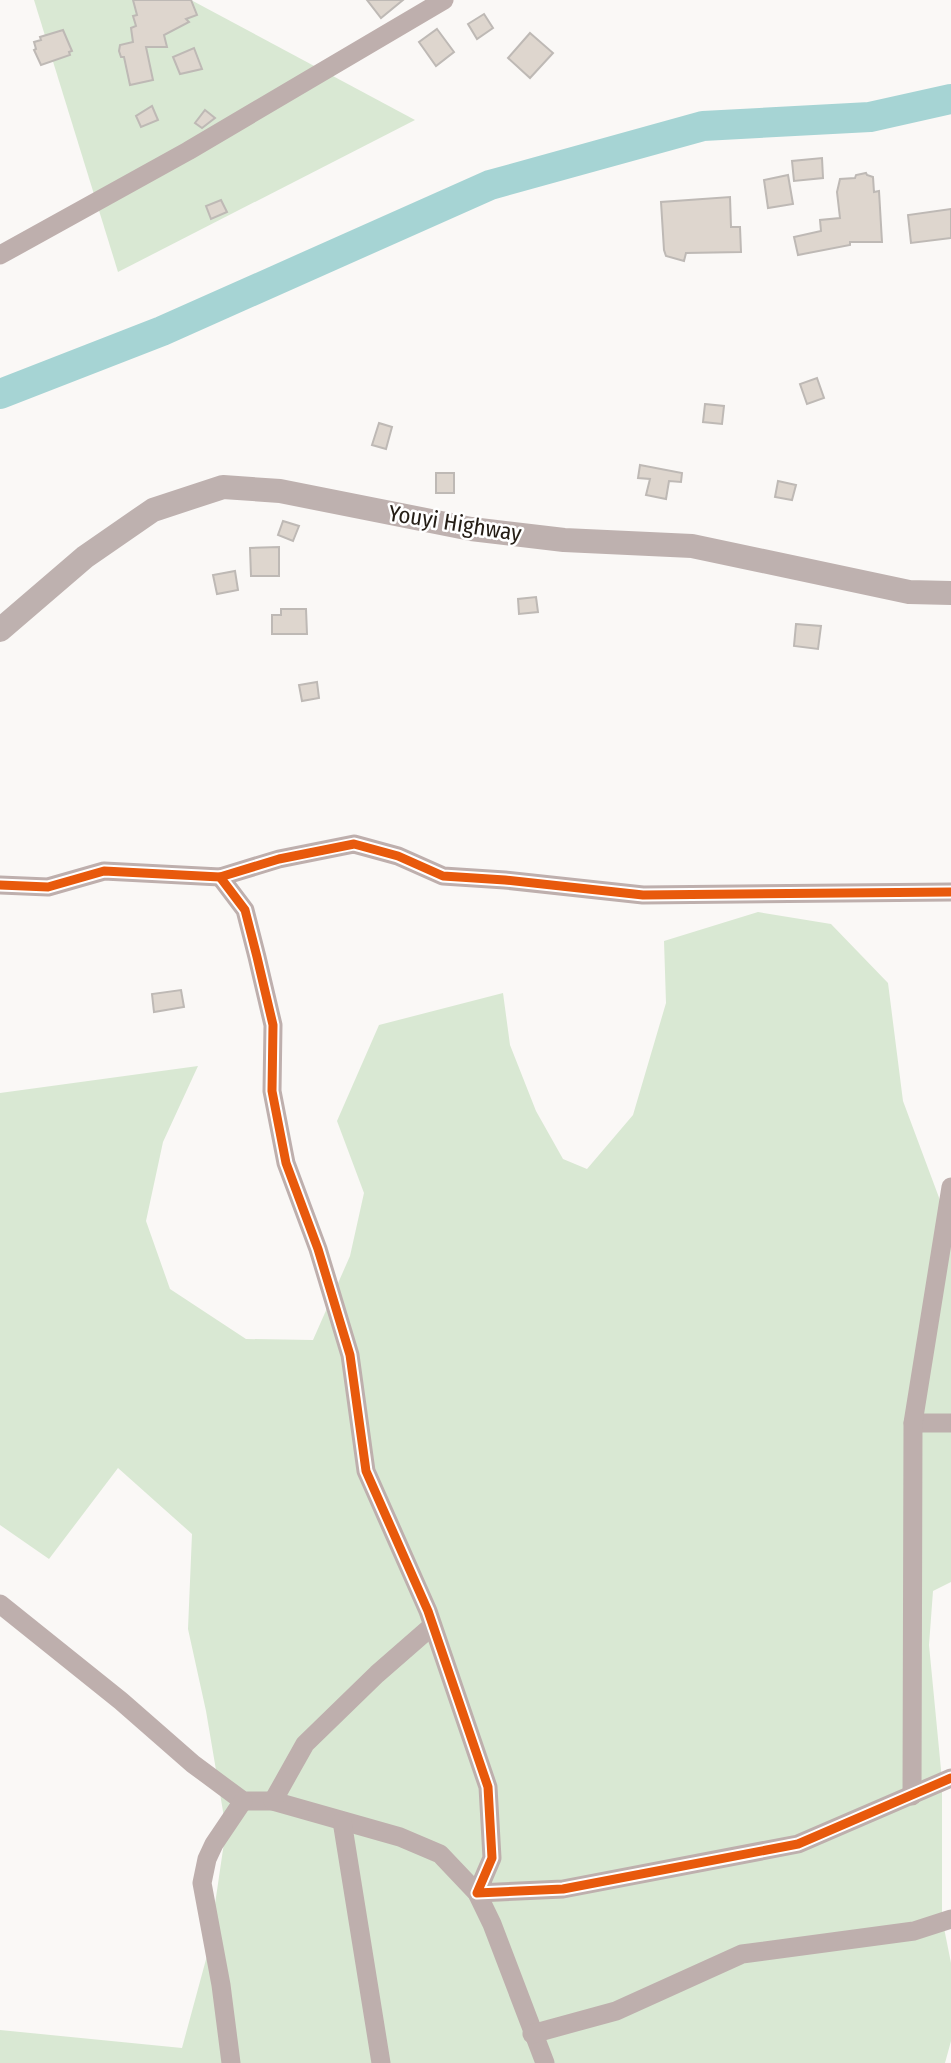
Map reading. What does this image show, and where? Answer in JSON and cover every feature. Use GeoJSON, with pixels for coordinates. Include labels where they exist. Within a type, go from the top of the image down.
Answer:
{"type":"FeatureCollection","features":[{"type":"Feature","properties":{"kind":"main road","name":"Youyi Highway"},"geometry":{"type":"LineString","coordinates":[[0,630],[85,557],[153,510],[223,487],[280,491],[471,529],[564,540],[692,546],[909,592],[951,593]]}},
{"type":"Feature","properties":{"kind":"street"},"geometry":{"type":"LineString","coordinates":[[0,255],[188,151],[444,0]]}},
{"type":"Feature","properties":{"kind":"street"},"geometry":{"type":"LineString","coordinates":[[0,885],[48,887],[104,871],[220,877],[279,859],[354,844],[398,856],[443,876],[643,895],[951,892]]}},
{"type":"Feature","properties":{"kind":"street"},"geometry":{"type":"LineString","coordinates":[[220,877],[245,910],[254,945],[273,1024],[272,1091],[286,1163],[318,1249],[350,1355],[366,1471],[432,1626],[488,1787],[492,1858],[477,1893]]}},
{"type":"Feature","properties":{"kind":"street"},"geometry":{"type":"LineString","coordinates":[[912,1796],[913,1423],[951,1187]]}},
{"type":"Feature","properties":{"kind":"street"},"geometry":{"type":"LineString","coordinates":[[913,1423],[951,1423]]}},
{"type":"Feature","properties":{"kind":"street"},"geometry":{"type":"LineString","coordinates":[[0,1604],[121,1700],[193,1764],[243,1801],[273,1801],[400,1837],[440,1854],[477,1893],[492,1924],[545,2063]]}},
{"type":"Feature","properties":{"kind":"street"},"geometry":{"type":"LineString","coordinates":[[273,1801],[305,1744],[377,1674],[432,1626]]}},
{"type":"Feature","properties":{"kind":"street"},"geometry":{"type":"LineString","coordinates":[[477,1893],[563,1889],[798,1844],[951,1778]]}},
{"type":"Feature","properties":{"kind":"street"},"geometry":{"type":"LineString","coordinates":[[231,2063],[221,1985],[202,1884],[207,1859],[214,1844],[243,1801]]}},
{"type":"Feature","properties":{"kind":"street"},"geometry":{"type":"LineString","coordinates":[[342,1821],[381,2063]]}},
{"type":"Feature","properties":{"kind":"street"},"geometry":{"type":"LineString","coordinates":[[533,2034],[616,2011],[742,1954],[914,1931],[951,1919]]}},
{"type":"Feature","properties":{"kind":"green space"},"geometry":{"type":"Polygon","coordinates":[[[34,0],[191,0],[415,120],[118,272],[34,0]]]}},
{"type":"Feature","properties":{"kind":"green space"},"geometry":{"type":"Polygon","coordinates":[[[758,912],[831,924],[888,983],[903,1101],[944,1211],[951,1213],[951,1582],[933,1591],[929,1645],[942,1780],[942,1918],[951,1963],[951,2041],[945,2063],[0,2063],[0,2030],[182,2048],[208,1952],[226,1829],[206,1711],[188,1629],[192,1534],[118,1468],[49,1559],[0,1525],[0,1093],[198,1066],[163,1142],[146,1221],[170,1289],[246,1339],[313,1340],[350,1256],[364,1193],[337,1121],[379,1025],[503,993],[510,1045],[536,1111],[563,1159],[587,1169],[633,1115],[666,1003],[664,941],[758,912]]]}},
{"type":"Feature","properties":{"kind":"building"},"geometry":{"type":"Polygon","coordinates":[[[133,0],[191,0],[197,15],[186,19],[189,22],[164,35],[167,47],[146,47],[153,80],[130,85],[124,57],[121,57],[119,51],[120,45],[133,42],[131,28],[136,26],[133,16],[137,15],[133,0]]]}},
{"type":"Feature","properties":{"kind":"building"},"geometry":{"type":"Polygon","coordinates":[[[367,0],[403,0],[381,18],[367,0]]]}},
{"type":"Feature","properties":{"kind":"building"},"geometry":{"type":"Polygon","coordinates":[[[484,14],[493,28],[477,39],[468,24],[484,14]]]}},
{"type":"Feature","properties":{"kind":"building"},"geometry":{"type":"Polygon","coordinates":[[[437,29],[454,52],[436,66],[419,42],[437,29]]]}},
{"type":"Feature","properties":{"kind":"building"},"geometry":{"type":"Polygon","coordinates":[[[63,30],[72,51],[69,52],[70,55],[41,65],[34,50],[34,42],[41,40],[40,37],[63,30]]]}},
{"type":"Feature","properties":{"kind":"building"},"geometry":{"type":"Polygon","coordinates":[[[530,33],[553,53],[530,78],[508,58],[530,33]]]}},
{"type":"Feature","properties":{"kind":"building"},"geometry":{"type":"Polygon","coordinates":[[[194,48],[202,69],[180,74],[173,57],[194,48]]]}},
{"type":"Feature","properties":{"kind":"building"},"geometry":{"type":"Polygon","coordinates":[[[152,106],[158,120],[141,127],[136,116],[152,106]]]}},
{"type":"Feature","properties":{"kind":"building"},"geometry":{"type":"Polygon","coordinates":[[[205,110],[215,118],[202,128],[195,123],[205,110]]]}},
{"type":"Feature","properties":{"kind":"building"},"geometry":{"type":"Polygon","coordinates":[[[822,158],[823,178],[794,181],[792,161],[822,158]]]}},
{"type":"Feature","properties":{"kind":"building"},"geometry":{"type":"Polygon","coordinates":[[[866,173],[873,177],[874,192],[879,191],[882,242],[850,242],[850,245],[798,255],[794,237],[821,231],[820,220],[840,218],[837,192],[840,179],[855,178],[856,175],[866,173]]]}},
{"type":"Feature","properties":{"kind":"building"},"geometry":{"type":"Polygon","coordinates":[[[788,175],[793,204],[768,208],[764,180],[788,175]]]}},
{"type":"Feature","properties":{"kind":"building"},"geometry":{"type":"Polygon","coordinates":[[[730,197],[731,227],[740,227],[741,252],[686,253],[684,261],[666,256],[661,202],[730,197]]]}},
{"type":"Feature","properties":{"kind":"building"},"geometry":{"type":"Polygon","coordinates":[[[221,200],[227,212],[211,219],[206,206],[221,200]]]}},
{"type":"Feature","properties":{"kind":"building"},"geometry":{"type":"Polygon","coordinates":[[[951,209],[951,238],[911,243],[908,215],[951,209]]]}},
{"type":"Feature","properties":{"kind":"building"},"geometry":{"type":"Polygon","coordinates":[[[817,378],[824,398],[807,404],[800,384],[817,378]]]}},
{"type":"Feature","properties":{"kind":"building"},"geometry":{"type":"Polygon","coordinates":[[[705,404],[724,406],[722,424],[703,422],[705,404]]]}},
{"type":"Feature","properties":{"kind":"building"},"geometry":{"type":"Polygon","coordinates":[[[379,423],[392,427],[386,449],[372,445],[379,423]]]}},
{"type":"Feature","properties":{"kind":"building"},"geometry":{"type":"Polygon","coordinates":[[[640,465],[682,473],[681,482],[669,481],[666,499],[646,495],[650,479],[638,478],[640,465]]]}},
{"type":"Feature","properties":{"kind":"building"},"geometry":{"type":"Polygon","coordinates":[[[436,473],[454,473],[454,493],[436,493],[436,473]]]}},
{"type":"Feature","properties":{"kind":"building"},"geometry":{"type":"Polygon","coordinates":[[[778,481],[796,485],[792,500],[775,497],[778,481]]]}},
{"type":"Feature","properties":{"kind":"building"},"geometry":{"type":"Polygon","coordinates":[[[283,521],[299,526],[293,541],[278,535],[283,521]]]}},
{"type":"Feature","properties":{"kind":"building"},"geometry":{"type":"Polygon","coordinates":[[[279,547],[279,576],[251,576],[250,548],[279,547]]]}},
{"type":"Feature","properties":{"kind":"building"},"geometry":{"type":"Polygon","coordinates":[[[235,571],[238,590],[217,594],[213,575],[235,571]]]}},
{"type":"Feature","properties":{"kind":"building"},"geometry":{"type":"Polygon","coordinates":[[[536,597],[538,612],[519,614],[518,599],[536,597]]]}},
{"type":"Feature","properties":{"kind":"building"},"geometry":{"type":"Polygon","coordinates":[[[281,609],[306,609],[307,634],[272,634],[272,615],[281,615],[281,609]]]}},
{"type":"Feature","properties":{"kind":"building"},"geometry":{"type":"Polygon","coordinates":[[[796,624],[821,626],[818,649],[794,646],[796,624]]]}},
{"type":"Feature","properties":{"kind":"building"},"geometry":{"type":"Polygon","coordinates":[[[317,682],[319,698],[302,701],[299,685],[317,682]]]}},
{"type":"Feature","properties":{"kind":"building"},"geometry":{"type":"Polygon","coordinates":[[[181,990],[184,1007],[154,1012],[152,994],[181,990]]]}},
{"type":"Feature","properties":{"kind":"waterway"},"geometry":{"type":"LineString","coordinates":[[0,394],[162,331],[490,185],[703,126],[870,117],[951,99]]}},
{"type":"Feature","properties":{"kind":"cycle path"},"geometry":{"type":"LineString","coordinates":[[0,885],[48,887],[104,871],[220,877],[279,859],[354,844],[398,856],[443,876],[643,895],[951,892]]}},
{"type":"Feature","properties":{"kind":"cycle path"},"geometry":{"type":"LineString","coordinates":[[220,877],[245,910],[257,957],[273,1025],[272,1091],[286,1163],[318,1249],[350,1355],[366,1471],[428,1611],[488,1787],[492,1858],[477,1893],[563,1889],[798,1844],[951,1778]]}}]}
